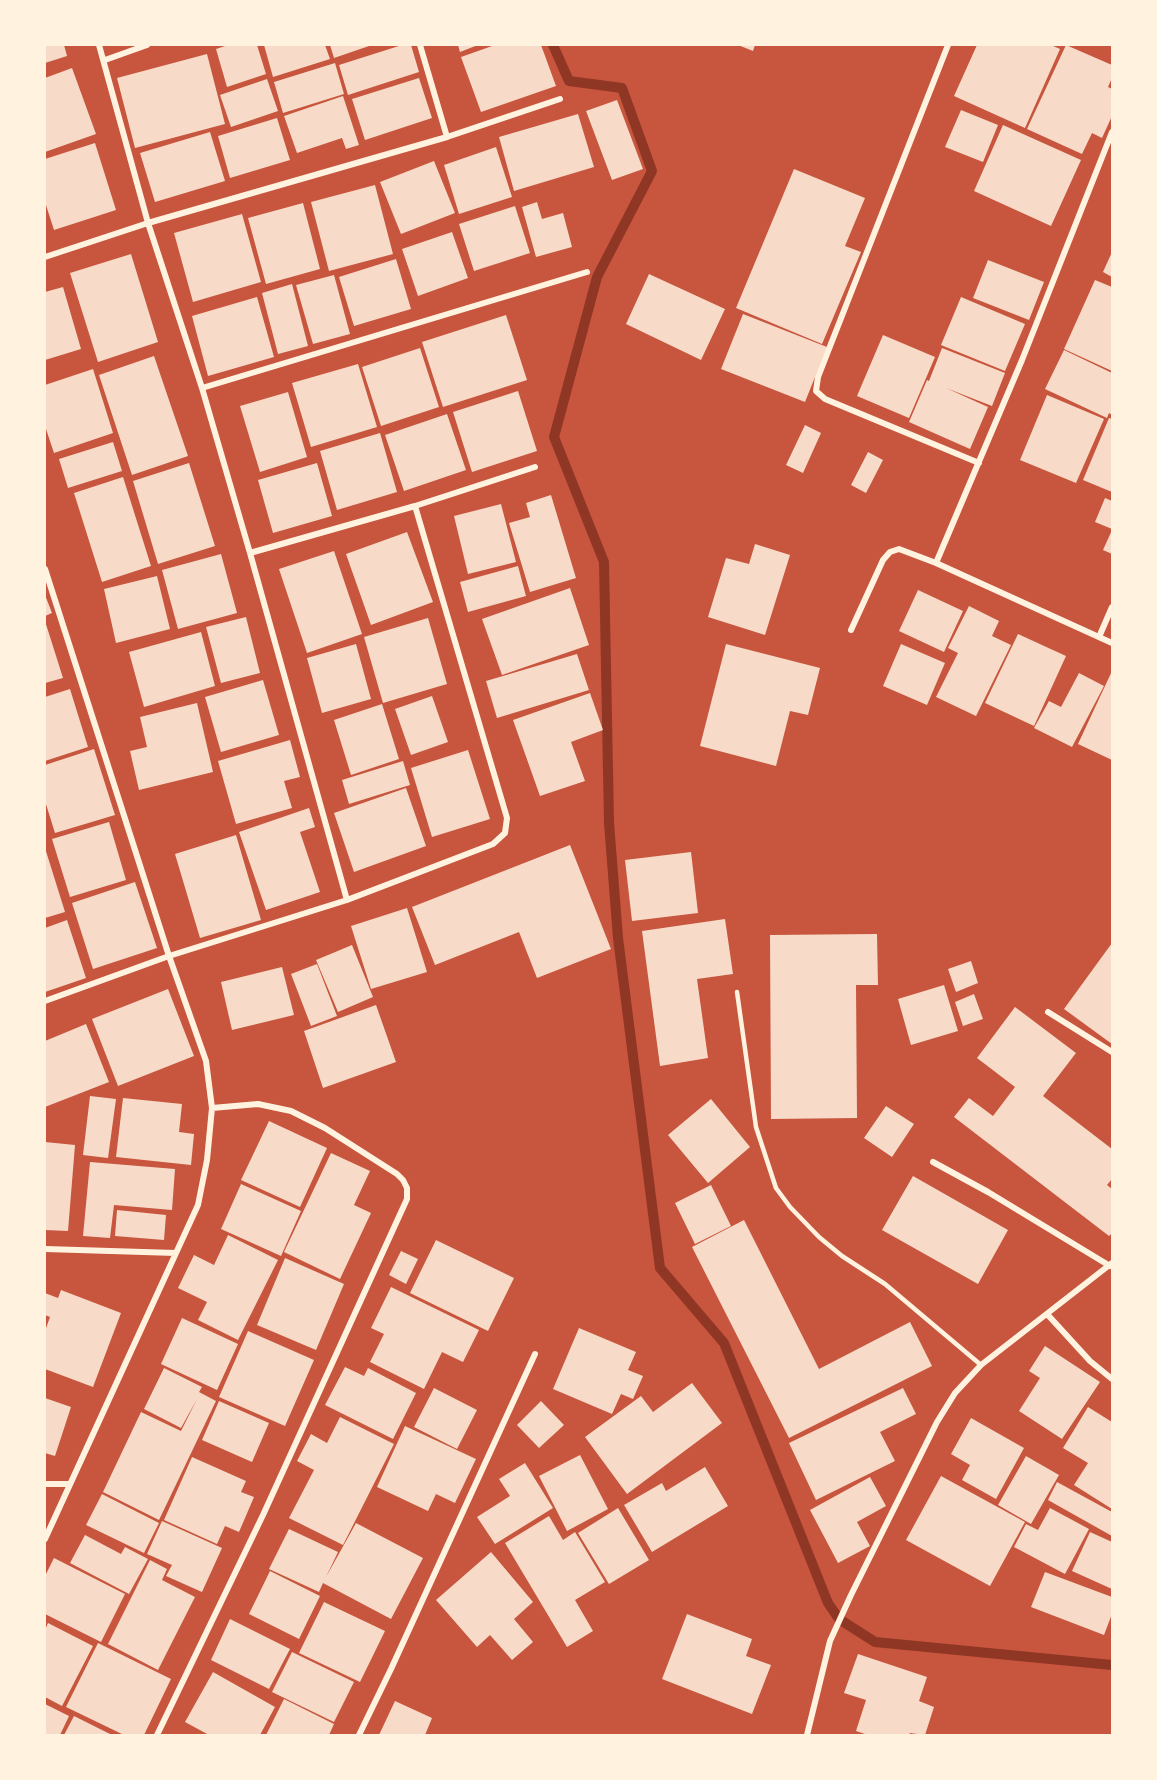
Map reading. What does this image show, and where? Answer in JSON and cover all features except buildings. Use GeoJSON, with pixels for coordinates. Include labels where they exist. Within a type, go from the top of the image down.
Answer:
{"type":"FeatureCollection","features":[{"type":"Feature","properties":{"kind":"street"},"geometry":{"type":"LineString","coordinates":[[99,45],[105,60],[148,223],[202,388],[250,553],[347,900]]}},
{"type":"Feature","properties":{"kind":"street"},"geometry":{"type":"LineString","coordinates":[[105,60],[147,45]]}},
{"type":"Feature","properties":{"kind":"street"},"geometry":{"type":"LineString","coordinates":[[420,45],[447,136]]}},
{"type":"Feature","properties":{"kind":"street"},"geometry":{"type":"LineString","coordinates":[[948,45],[822,366],[816,391],[825,399],[979,463]]}},
{"type":"Feature","properties":{"kind":"street"},"geometry":{"type":"LineString","coordinates":[[45,257],[148,223],[447,136],[560,99]]}},
{"type":"Feature","properties":{"kind":"street"},"geometry":{"type":"LineString","coordinates":[[936,563],[1022,360],[1112,132]]}},
{"type":"Feature","properties":{"kind":"street"},"geometry":{"type":"LineString","coordinates":[[202,388],[587,272]]}},
{"type":"Feature","properties":{"kind":"street"},"geometry":{"type":"LineString","coordinates":[[250,553],[415,506],[535,467]]}},
{"type":"Feature","properties":{"kind":"street"},"geometry":{"type":"LineString","coordinates":[[45,1001],[169,956],[347,900],[493,844],[505,833],[507,818],[415,506]]}},
{"type":"Feature","properties":{"kind":"street"},"geometry":{"type":"LineString","coordinates":[[851,630],[883,560],[890,552],[899,549],[936,563],[1112,643]]}},
{"type":"Feature","properties":{"kind":"street"},"geometry":{"type":"LineString","coordinates":[[45,569],[169,956],[206,1061],[212,1108],[207,1160],[198,1205],[45,1539]]}},
{"type":"Feature","properties":{"kind":"street"},"geometry":{"type":"LineString","coordinates":[[1099,637],[1112,607]]}},
{"type":"Feature","properties":{"kind":"street"},"geometry":{"type":"LineString","coordinates":[[1048,1012],[1112,1052]]}},
{"type":"Feature","properties":{"kind":"street"},"geometry":{"type":"LineString","coordinates":[[157,1735],[263,1515],[407,1199],[407,1188],[397,1174],[325,1128],[291,1111],[258,1104],[212,1108]]}},
{"type":"Feature","properties":{"kind":"street"},"geometry":{"type":"LineString","coordinates":[[807,1735],[830,1641],[936,1422],[955,1393],[981,1365],[1111,1264],[933,1162]]}},
{"type":"Feature","properties":{"kind":"street"},"geometry":{"type":"LineString","coordinates":[[45,1249],[176,1253]]}},
{"type":"Feature","properties":{"kind":"street"},"geometry":{"type":"LineString","coordinates":[[1047,1314],[1090,1361],[1112,1379]]}},
{"type":"Feature","properties":{"kind":"street"},"geometry":{"type":"LineString","coordinates":[[359,1735],[535,1354]]}},
{"type":"Feature","properties":{"kind":"street"},"geometry":{"type":"LineString","coordinates":[[45,1484],[70,1484]]}},
{"type":"Feature","properties":{"kind":"lane"},"geometry":{"type":"LineString","coordinates":[[737,993],[756,1127],[776,1188],[790,1207],[819,1237],[842,1256],[885,1284],[981,1365]]}},
{"type":"Feature","properties":{"kind":"waterway"},"geometry":{"type":"LineString","coordinates":[[553,45],[569,81],[622,88],[652,171],[597,277],[554,437],[604,562],[609,823],[618,938],[660,1268],[724,1343],[828,1603],[839,1619],[875,1642],[1112,1665]]}}]}
